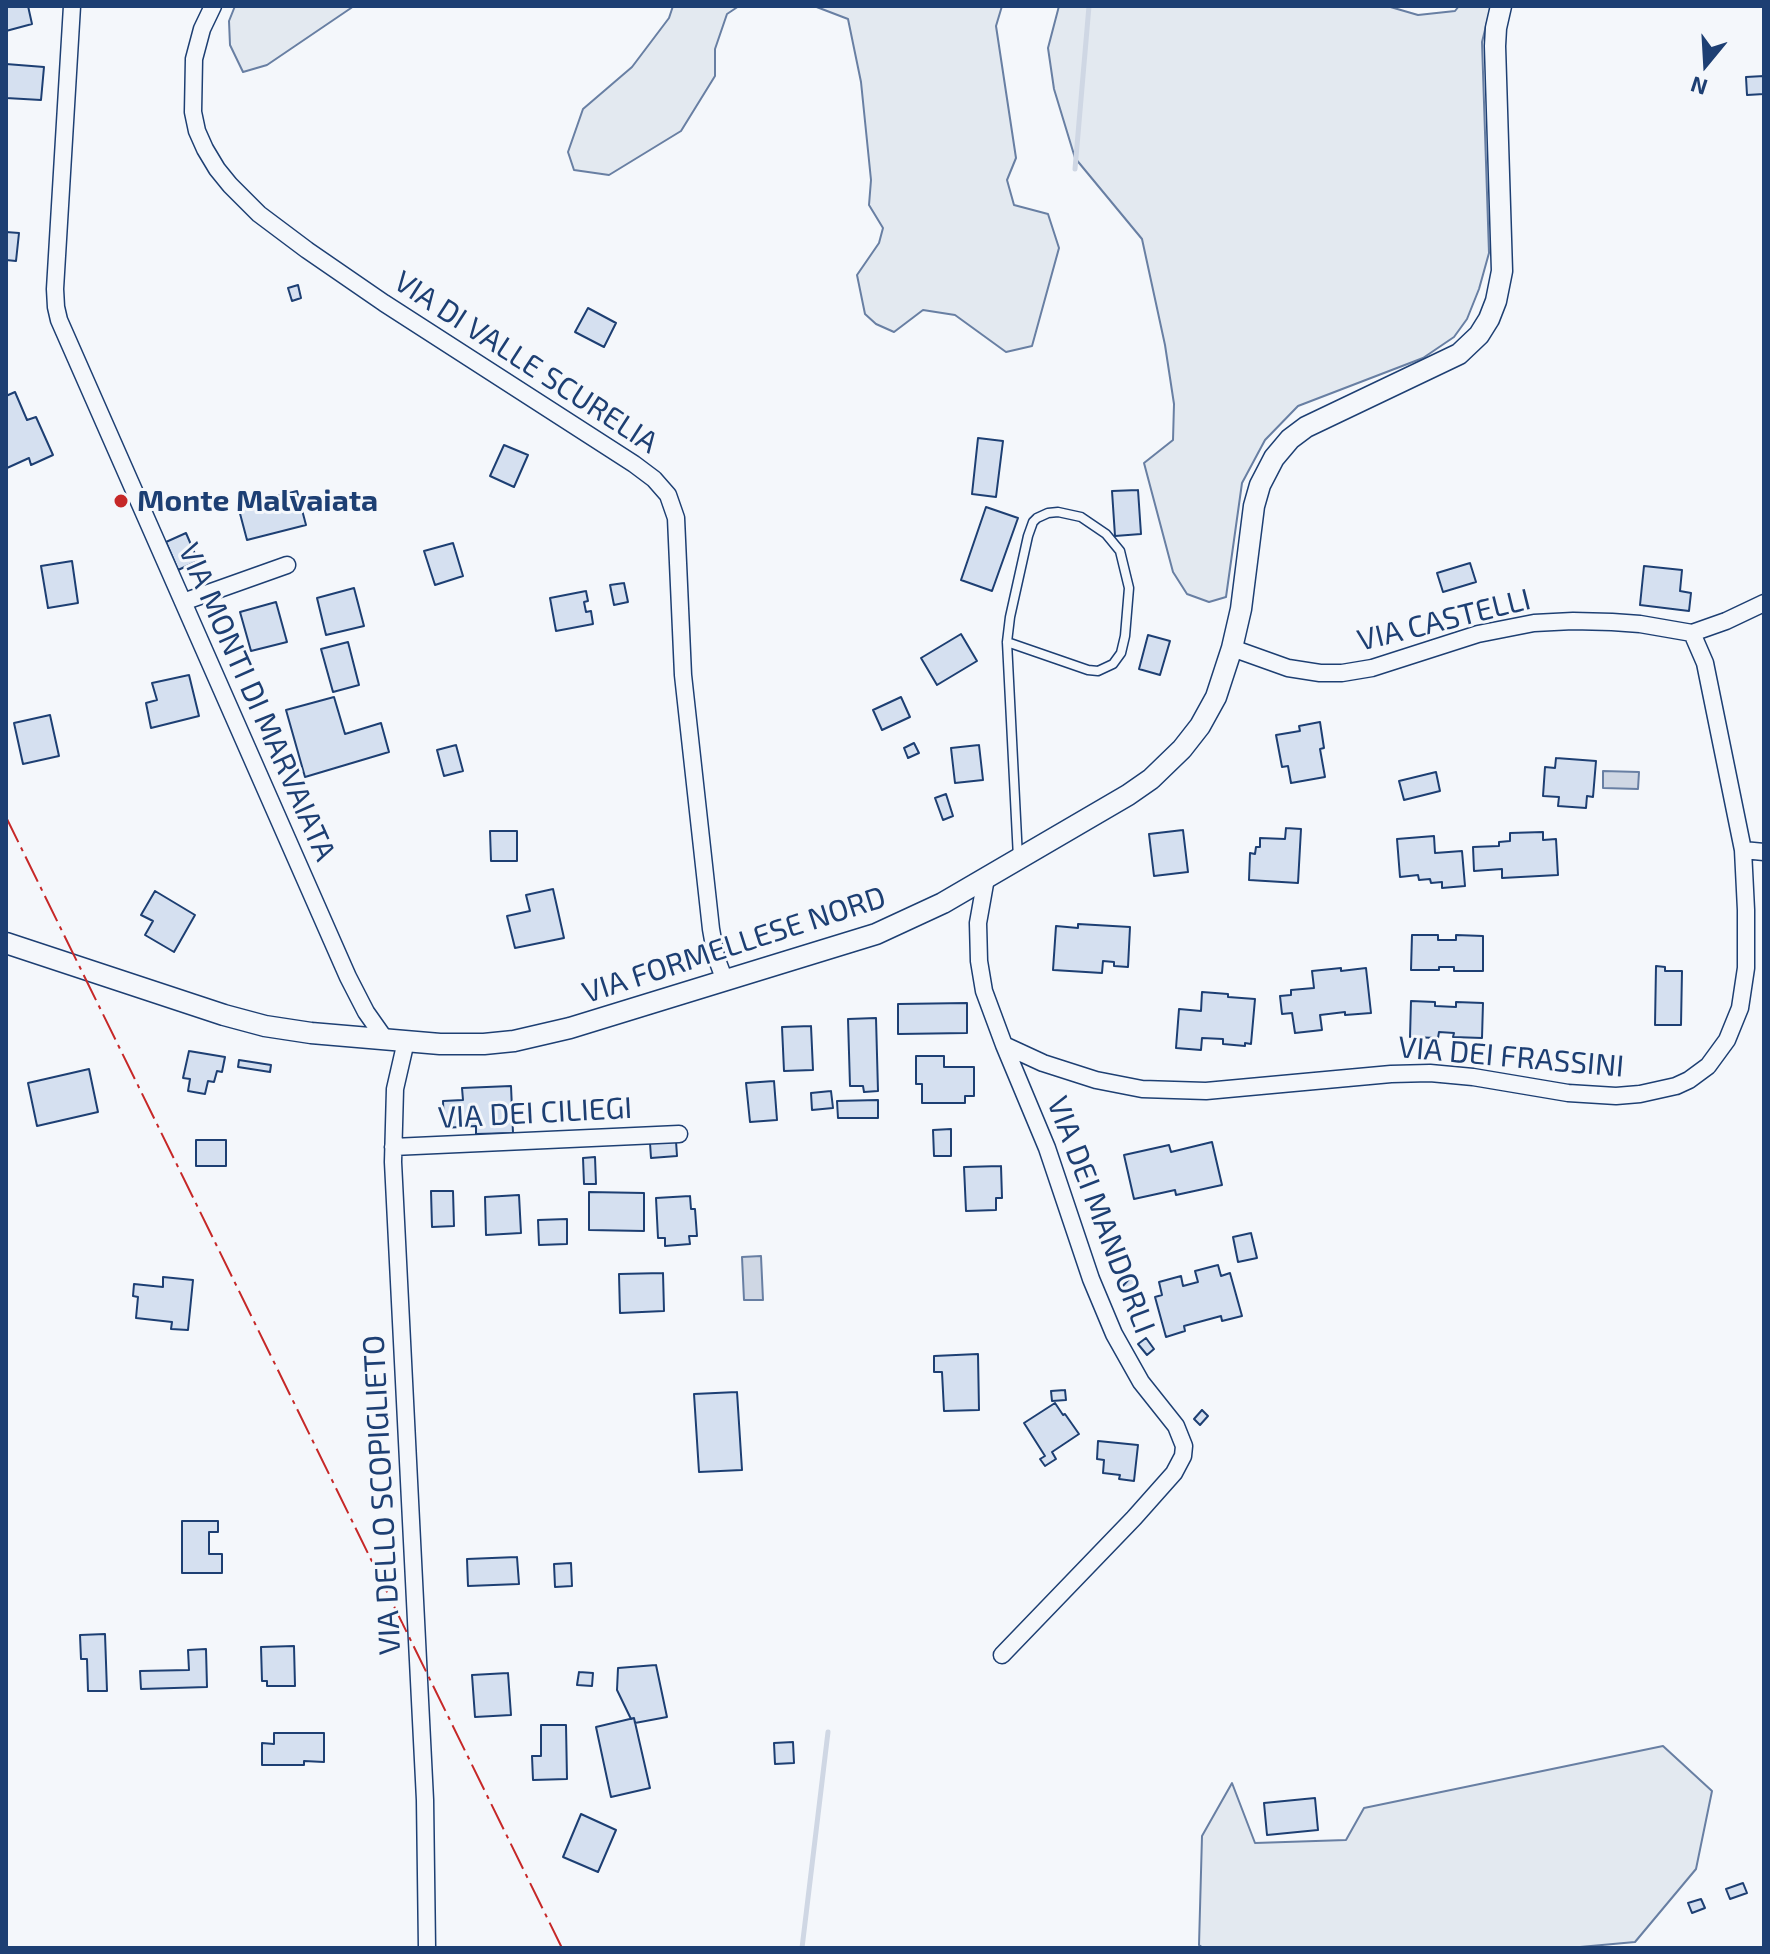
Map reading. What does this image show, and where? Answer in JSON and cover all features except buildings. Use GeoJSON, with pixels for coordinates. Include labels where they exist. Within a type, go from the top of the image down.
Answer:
{"type":"FeatureCollection","features":[{"type":"Feature","properties":{"kind":"street","name":"VIA MONTI DI MARVAIATA"},"geometry":{"type":"LineString","coordinates":[[72,6],[55,289],[61,326],[348,977],[366,1012],[385,1039]]}},
{"type":"Feature","properties":{"kind":"street","name":"VIA DI VALLE SCURELIA"},"geometry":{"type":"LineString","coordinates":[[213,6],[202,29],[194,59],[193,112],[205,149],[230,185],[259,214],[307,250],[626,458],[654,479],[668,495],[676,518],[683,675],[711,929],[716,957],[725,981]]}},
{"type":"Feature","properties":{"kind":"street","name":"VIA FORMELLESE NORD"},"geometry":{"type":"LineString","coordinates":[[6,943],[243,1020],[297,1031],[406,1041],[498,1043],[570,1028],[876,934],[943,903],[1128,795],[1172,760],[1211,707],[1232,648],[1243,600],[1254,506],[1263,477],[1281,448],[1311,424],[1466,350],[1493,310],[1501,281],[1502,260],[1495,46],[1501,6]]}},
{"type":"Feature","properties":{"kind":"street"},"geometry":{"type":"LineString","coordinates":[[183,602],[287,565]]}},
{"type":"Feature","properties":{"kind":"street"},"geometry":{"type":"LineString","coordinates":[[1692,633],[1764,603]]}},
{"type":"Feature","properties":{"kind":"street","name":"VIA CASTELLI"},"geometry":{"type":"LineString","coordinates":[[1232,648],[1288,668],[1332,674],[1372,668],[1451,641],[1534,623],[1612,622],[1692,633]]}},
{"type":"Feature","properties":{"kind":"street","name":"VIA DEI FRASSINI"},"geometry":{"type":"LineString","coordinates":[[1035,1060],[1112,1084],[1172,1091],[1223,1090],[1414,1073],[1473,1077],[1591,1095],[1628,1096],[1668,1088],[1689,1080],[1708,1066],[1727,1040],[1737,1017],[1746,968],[1743,850],[1705,663],[1692,633]]}},
{"type":"Feature","properties":{"kind":"street"},"geometry":{"type":"LineString","coordinates":[[1743,850],[1764,852]]}},
{"type":"Feature","properties":{"kind":"street","name":"VIA DEI MANDORLI"},"geometry":{"type":"LineString","coordinates":[[986,878],[978,923],[984,991],[1047,1148],[1091,1279],[1117,1341],[1141,1382],[1176,1426],[1184,1446],[1183,1456],[1174,1473],[1002,1655]]}},
{"type":"Feature","properties":{"kind":"street","name":"VIA DELLO SCOPIGLIETO"},"geometry":{"type":"LineString","coordinates":[[406,1041],[395,1089],[393,1147],[425,1800],[427,1948]]}},
{"type":"Feature","properties":{"kind":"street","name":"VIA DEI MANDORLI"},"geometry":{"type":"LineString","coordinates":[[1004,1045],[1035,1060]]}},
{"type":"Feature","properties":{"kind":"street","name":"VIA DEI CILIEGI"},"geometry":{"type":"LineString","coordinates":[[393,1147],[679,1134]]}},
{"type":"Feature","properties":{"kind":"lane"},"geometry":{"type":"LineString","coordinates":[[1007,642],[1088,670],[1098,671],[1113,664],[1124,644],[1129,588],[1120,551],[1106,534],[1089,521],[1068,513],[1048,513],[1037,518],[1030,529],[1007,642],[1019,859]]}},
{"type":"Feature","properties":{"kind":"shaded area"},"geometry":{"type":"Polygon","coordinates":[[[235,6],[354,6],[267,65],[243,72],[230,45],[229,21],[235,6]]]}},
{"type":"Feature","properties":{"kind":"shaded area"},"geometry":{"type":"Polygon","coordinates":[[[673,6],[739,6],[727,14],[715,49],[715,76],[681,131],[609,175],[574,170],[568,152],[583,109],[632,67],[669,18],[673,6]]]}},
{"type":"Feature","properties":{"kind":"shaded area"},"geometry":{"type":"Polygon","coordinates":[[[814,6],[1002,6],[996,26],[1016,158],[1007,180],[1014,205],[1048,214],[1059,248],[1032,346],[1006,352],[955,315],[923,310],[894,332],[876,324],[865,314],[857,275],[879,243],[883,228],[869,205],[871,180],[861,82],[848,19],[814,6]]]}},
{"type":"Feature","properties":{"kind":"shaded area"},"geometry":{"type":"Polygon","coordinates":[[[1059,6],[1387,6],[1418,15],[1455,11],[1459,6],[1491,6],[1482,42],[1489,253],[1467,319],[1454,337],[1423,358],[1298,406],[1265,440],[1242,483],[1226,597],[1209,602],[1187,594],[1173,572],[1144,463],[1173,440],[1174,404],[1165,345],[1142,239],[1075,158],[1054,89],[1048,48],[1059,6]]]}},
{"type":"Feature","properties":{"kind":"shaded area"},"geometry":{"type":"Polygon","coordinates":[[[1603,771],[1639,772],[1638,789],[1603,788],[1603,771]]]}},
{"type":"Feature","properties":{"kind":"shaded area"},"geometry":{"type":"Polygon","coordinates":[[[761,1256],[763,1300],[744,1300],[742,1257],[761,1256]]]}},
{"type":"Feature","properties":{"kind":"shaded area"},"geometry":{"type":"Polygon","coordinates":[[[1663,1746],[1712,1791],[1696,1869],[1635,1942],[1569,1948],[1203,1948],[1199,1945],[1202,1836],[1232,1783],[1255,1843],[1346,1840],[1364,1808],[1663,1746]]]}},
{"type":"Feature","properties":{"kind":"waterway"},"geometry":{"type":"LineString","coordinates":[[1075,169],[1089,6]]}},
{"type":"Feature","properties":{"kind":"waterway"},"geometry":{"type":"LineString","coordinates":[[802,1948],[828,1732]]}},
{"type":"Feature","properties":{"kind":"power"},"geometry":{"type":"LineString","coordinates":[[6,817],[562,1948]]}},
{"type":"Feature","properties":{"kind":"place","name":"Monte Malvaiata"},"geometry":{"type":"Point","coordinates":[121,501]}}]}
